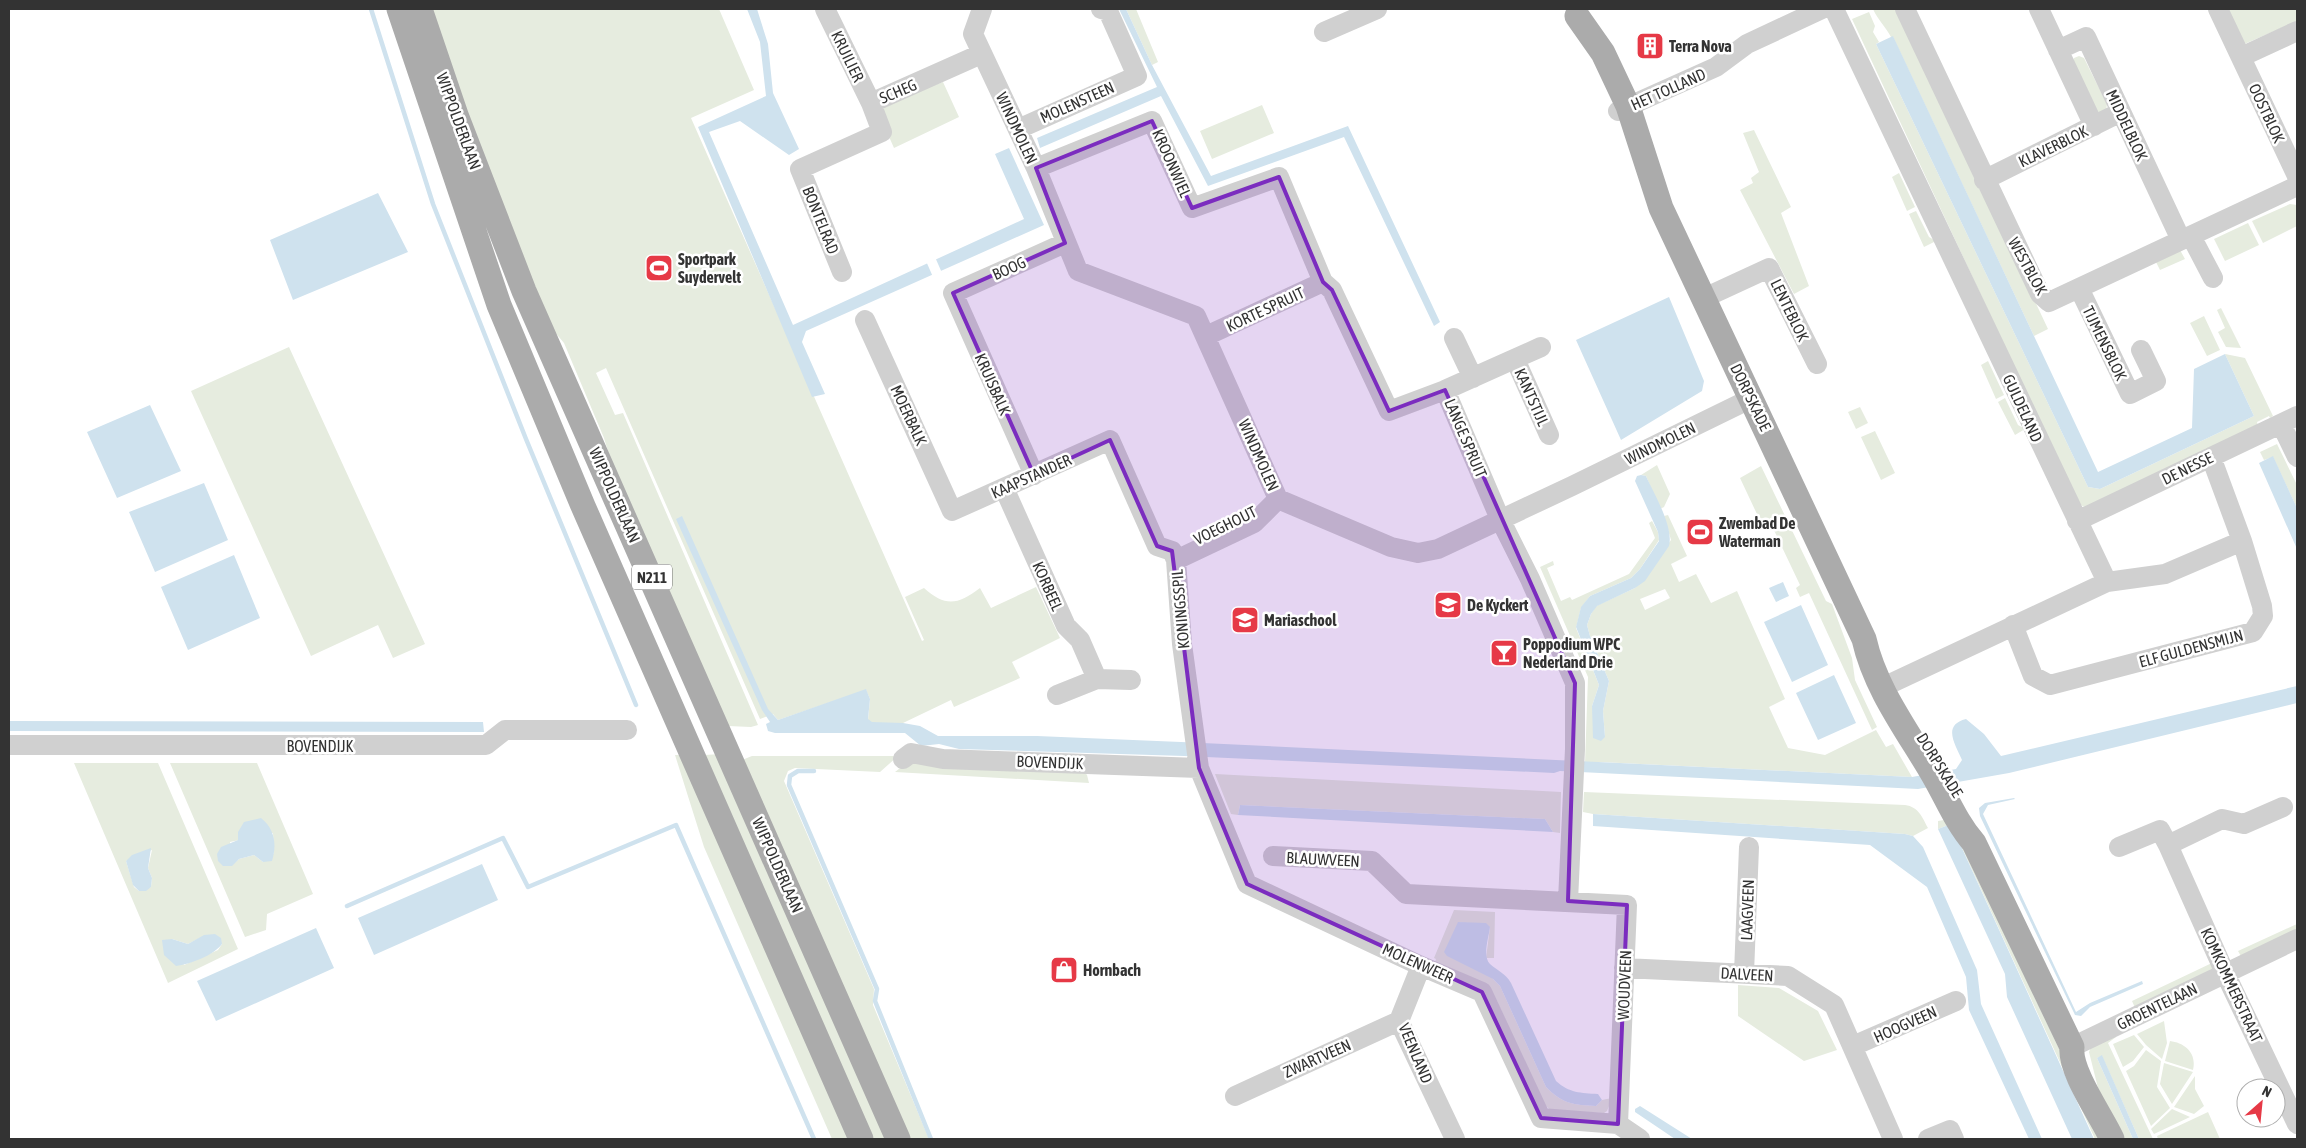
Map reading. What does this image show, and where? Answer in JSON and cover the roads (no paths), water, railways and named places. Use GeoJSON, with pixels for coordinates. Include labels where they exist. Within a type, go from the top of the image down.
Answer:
{"type":"FeatureCollection","features":[{"type":"Feature","properties":{"kind":"main road","name":"WIPPOLDERLAAN"},"geometry":{"type":"LineString","coordinates":[[399,9],[503,314],[583,506],[861,1139]]}},
{"type":"Feature","properties":{"kind":"main road","name":"WIPPOLDERLAAN"},"geometry":{"type":"LineString","coordinates":[[420,9],[456,115],[524,291],[898,1139]]}},
{"type":"Feature","properties":{"kind":"main road","name":"DORPSKADE"},"geometry":{"type":"LineString","coordinates":[[1575,12],[1603,53],[1661,208],[1750,398],[1794,486],[1864,639],[1879,656],[1887,685],[1917,728],[1941,778],[1971,818],[1974,843],[2072,1047],[2071,1058],[2082,1085],[2098,1110],[2112,1139]]}},
{"type":"Feature","properties":{"kind":"street","name":"KRUILIER"},"geometry":{"type":"LineString","coordinates":[[825,9],[870,103]]}},
{"type":"Feature","properties":{"kind":"street","name":"WINDMOLEN"},"geometry":{"type":"LineString","coordinates":[[982,9],[974,34],[981,54],[1036,168],[1078,271],[1196,316],[1278,499],[1391,547],[1418,553],[1438,549],[1598,474],[1750,398]]}},
{"type":"Feature","properties":{"kind":"street"},"geometry":{"type":"LineString","coordinates":[[1324,32],[1377,9]]}},
{"type":"Feature","properties":{"kind":"street","name":"HET TOLLAND"},"geometry":{"type":"LineString","coordinates":[[1623,109],[1716,67],[1747,44],[1822,9]]}},
{"type":"Feature","properties":{"kind":"street","name":"GULDELAND"},"geometry":{"type":"LineString","coordinates":[[1834,9],[2107,582]]}},
{"type":"Feature","properties":{"kind":"street","name":"WESTBLOK"},"geometry":{"type":"LineString","coordinates":[[1906,9],[1984,180],[2040,294],[2049,302],[2186,238],[2296,174]]}},
{"type":"Feature","properties":{"kind":"street","name":"MIDDELBLOK"},"geometry":{"type":"LineString","coordinates":[[2039,9],[2094,126]]}},
{"type":"Feature","properties":{"kind":"street","name":"OOSTBLOK"},"geometry":{"type":"LineString","coordinates":[[2218,9],[2296,174]]}},
{"type":"Feature","properties":{"kind":"street","name":"MOLENSTEEN"},"geometry":{"type":"LineString","coordinates":[[1018,129],[1137,76],[1104,10]]}},
{"type":"Feature","properties":{"kind":"street"},"geometry":{"type":"LineString","coordinates":[[2241,57],[2297,31]]}},
{"type":"Feature","properties":{"kind":"street","name":"MIDDELBLOK"},"geometry":{"type":"LineString","coordinates":[[2058,50],[2086,37],[2121,112],[2186,238],[2213,278]]}},
{"type":"Feature","properties":{"kind":"street","name":"SCHEG"},"geometry":{"type":"LineString","coordinates":[[800,168],[882,132],[870,103],[981,54]]}},
{"type":"Feature","properties":{"kind":"street","name":"KLAVERBLOK"},"geometry":{"type":"LineString","coordinates":[[1984,180],[2121,112]]}},
{"type":"Feature","properties":{"kind":"street","name":"KROONWIEL"},"geometry":{"type":"LineString","coordinates":[[1036,168],[1152,121],[1192,208],[1279,177]]}},
{"type":"Feature","properties":{"kind":"street","name":"BONTELRAD"},"geometry":{"type":"LineString","coordinates":[[800,168],[842,272]]}},
{"type":"Feature","properties":{"kind":"street","name":"LANGE SPRUIT"},"geometry":{"type":"LineString","coordinates":[[1279,177],[1323,282],[1332,290],[1389,411],[1445,390],[1500,519],[1530,579],[1575,683],[1575,757],[1568,901]]}},
{"type":"Feature","properties":{"kind":"street","name":"BOOG"},"geometry":{"type":"LineString","coordinates":[[953,293],[1065,243]]}},
{"type":"Feature","properties":{"kind":"street","name":"LENTEBLOK"},"geometry":{"type":"LineString","coordinates":[[1704,298],[1769,268],[1817,364]]}},
{"type":"Feature","properties":{"kind":"street","name":"KORTE SPRUIT"},"geometry":{"type":"LineString","coordinates":[[1206,336],[1323,282]]}},
{"type":"Feature","properties":{"kind":"street","name":"TIJMENSBLOK"},"geometry":{"type":"LineString","coordinates":[[2079,288],[2130,394],[2156,381],[2141,350]]}},
{"type":"Feature","properties":{"kind":"street","name":"KRUISBALK"},"geometry":{"type":"LineString","coordinates":[[953,293],[1034,475]]}},
{"type":"Feature","properties":{"kind":"street","name":"MOERBALK"},"geometry":{"type":"LineString","coordinates":[[865,320],[952,511]]}},
{"type":"Feature","properties":{"kind":"street"},"geometry":{"type":"LineString","coordinates":[[1454,338],[1473,378]]}},
{"type":"Feature","properties":{"kind":"street","name":"KANTSTIJL"},"geometry":{"type":"LineString","coordinates":[[1445,390],[1541,347]]}},
{"type":"Feature","properties":{"kind":"street","name":"KANTSTIJL"},"geometry":{"type":"LineString","coordinates":[[1515,359],[1549,435]]}},
{"type":"Feature","properties":{"kind":"street"},"geometry":{"type":"LineString","coordinates":[[2289,420],[2297,457]]}},
{"type":"Feature","properties":{"kind":"street","name":"DE NESSE"},"geometry":{"type":"LineString","coordinates":[[2077,521],[2289,420]]}},
{"type":"Feature","properties":{"kind":"street","name":"KAAPSTANDER"},"geometry":{"type":"LineString","coordinates":[[952,511],[1110,440]]}},
{"type":"Feature","properties":{"kind":"street","name":"KONINGSSPIL"},"geometry":{"type":"LineString","coordinates":[[1110,440],[1158,546],[1174,555],[1182,644],[1198,766]]}},
{"type":"Feature","properties":{"kind":"street","name":"ELF GULDENSMIJN"},"geometry":{"type":"LineString","coordinates":[[2013,625],[2033,676],[2050,685],[2253,632],[2263,616],[2262,606],[2242,541],[2210,457]]}},
{"type":"Feature","properties":{"kind":"street","name":"KORBEEL"},"geometry":{"type":"LineString","coordinates":[[1004,488],[1066,626],[1080,640],[1097,679]]}},
{"type":"Feature","properties":{"kind":"street","name":"VOEGHOUT"},"geometry":{"type":"LineString","coordinates":[[1174,555],[1254,523],[1278,499]]}},
{"type":"Feature","properties":{"kind":"street"},"geometry":{"type":"LineString","coordinates":[[1887,685],[2107,582],[2165,574],[2242,541]]}},
{"type":"Feature","properties":{"kind":"street"},"geometry":{"type":"LineString","coordinates":[[1057,695],[1097,679],[1131,680]]}},
{"type":"Feature","properties":{"kind":"street","name":"BOVENDIJK"},"geometry":{"type":"LineString","coordinates":[[9,745],[486,745],[505,730],[626,730]]}},
{"type":"Feature","properties":{"kind":"street","name":"BOVENDIJK"},"geometry":{"type":"LineString","coordinates":[[904,759],[912,753],[943,759],[1198,766]]}},
{"type":"Feature","properties":{"kind":"street","name":"MOLENWEER"},"geometry":{"type":"LineString","coordinates":[[1198,766],[1247,884],[1421,966],[1482,992],[1541,1118],[1618,1124],[1640,1139]]}},
{"type":"Feature","properties":{"kind":"street"},"geometry":{"type":"LineString","coordinates":[[2119,847],[2160,830],[2168,845],[2222,819],[2244,824],[2283,807]]}},
{"type":"Feature","properties":{"kind":"street","name":"KOMKOMMERSTRAAT"},"geometry":{"type":"LineString","coordinates":[[2168,845],[2225,973],[2297,1124]]}},
{"type":"Feature","properties":{"kind":"street","name":"LAAGVEEN"},"geometry":{"type":"LineString","coordinates":[[1744,973],[1749,847]]}},
{"type":"Feature","properties":{"kind":"street","name":"BLAUWVEEN"},"geometry":{"type":"LineString","coordinates":[[1273,856],[1372,861],[1406,894],[1450,898]]}},
{"type":"Feature","properties":{"kind":"street","name":"WOUDVEEN"},"geometry":{"type":"LineString","coordinates":[[1450,898],[1568,901],[1627,905],[1618,1124]]}},
{"type":"Feature","properties":{"kind":"street","name":"GROENTELAAN"},"geometry":{"type":"LineString","coordinates":[[2072,1047],[2297,939]]}},
{"type":"Feature","properties":{"kind":"street","name":"VEENLAND"},"geometry":{"type":"LineString","coordinates":[[1421,966],[1399,1021],[1455,1139]]}},
{"type":"Feature","properties":{"kind":"street","name":"DALVEEN"},"geometry":{"type":"LineString","coordinates":[[1624,968],[1788,976],[1834,1006],[1893,1139]]}},
{"type":"Feature","properties":{"kind":"street","name":"HOOGVEEN"},"geometry":{"type":"LineString","coordinates":[[1853,1046],[1956,1001]]}},
{"type":"Feature","properties":{"kind":"street","name":"ZWARTVEEN"},"geometry":{"type":"LineString","coordinates":[[1235,1096],[1399,1021]]}},
{"type":"Feature","properties":{"kind":"street"},"geometry":{"type":"LineString","coordinates":[[1928,1139],[1950,1130],[1954,1139]]}},
{"type":"Feature","properties":{"kind":"water"},"geometry":{"type":"Polygon","coordinates":[[[747,9],[757,9],[768,44],[773,93],[799,149],[789,155],[740,121],[709,132],[793,325],[1024,219],[995,154],[1009,148],[1044,225],[806,331],[802,342],[825,394],[812,397],[698,127],[766,96],[760,42],[747,9]]]}},
{"type":"Feature","properties":{"kind":"water"},"geometry":{"type":"Polygon","coordinates":[[[1119,9],[1126,9],[1152,65],[1211,176],[1348,126],[1440,322],[1434,326],[1344,137],[1208,186],[1161,96],[1040,148],[1037,138],[1157,87],[1119,9]]]}},
{"type":"Feature","properties":{"kind":"water"},"geometry":{"type":"Polygon","coordinates":[[[1893,36],[2098,472],[2192,428],[2194,369],[2225,354],[2254,416],[2100,489],[2088,487],[1876,44],[1893,36]]]}},
{"type":"Feature","properties":{"kind":"water"},"geometry":{"type":"Polygon","coordinates":[[[378,193],[408,252],[293,300],[270,240],[378,193]]]}},
{"type":"Feature","properties":{"kind":"water"},"geometry":{"type":"Polygon","coordinates":[[[1669,297],[1704,381],[1702,391],[1621,440],[1576,340],[1669,297]]]}},
{"type":"Feature","properties":{"kind":"water"},"geometry":{"type":"Polygon","coordinates":[[[150,405],[181,471],[117,498],[87,432],[150,405]]]}},
{"type":"Feature","properties":{"kind":"water"},"geometry":{"type":"Polygon","coordinates":[[[2273,456],[2297,508],[2297,549],[2259,463],[2273,456]]]}},
{"type":"Feature","properties":{"kind":"water"},"geometry":{"type":"Polygon","coordinates":[[[1637,476],[1646,476],[1666,520],[1670,538],[1669,546],[1645,581],[1635,588],[1597,606],[1591,614],[1587,625],[1609,681],[1603,711],[1605,737],[1601,741],[1593,738],[1592,706],[1599,685],[1576,627],[1581,607],[1590,596],[1631,578],[1640,569],[1659,541],[1658,532],[1635,481],[1637,476]]]}},
{"type":"Feature","properties":{"kind":"water"},"geometry":{"type":"Polygon","coordinates":[[[204,483],[228,540],[155,572],[129,512],[204,483]]]}},
{"type":"Feature","properties":{"kind":"water"},"geometry":{"type":"Polygon","coordinates":[[[682,516],[768,709],[778,720],[866,689],[870,699],[868,719],[872,722],[903,723],[920,726],[938,736],[1037,736],[1181,742],[1912,777],[1956,769],[1962,760],[1952,736],[1952,730],[1959,722],[1966,719],[1984,734],[2001,756],[2297,686],[2297,703],[2009,773],[1918,789],[1560,771],[1554,773],[1184,756],[959,749],[939,744],[921,746],[905,733],[775,733],[768,731],[766,724],[770,722],[762,710],[676,519],[682,516]]]}},
{"type":"Feature","properties":{"kind":"water"},"geometry":{"type":"Polygon","coordinates":[[[234,555],[260,618],[188,650],[161,587],[234,555]]]}},
{"type":"Feature","properties":{"kind":"water"},"geometry":{"type":"Polygon","coordinates":[[[1783,582],[1789,596],[1776,602],[1769,588],[1783,582]]]}},
{"type":"Feature","properties":{"kind":"water"},"geometry":{"type":"Polygon","coordinates":[[[1801,605],[1828,665],[1792,682],[1764,622],[1801,605]]]}},
{"type":"Feature","properties":{"kind":"water"},"geometry":{"type":"Polygon","coordinates":[[[1834,675],[1856,723],[1818,740],[1796,693],[1834,675]]]}},
{"type":"Feature","properties":{"kind":"water"},"geometry":{"type":"Polygon","coordinates":[[[9,721],[483,722],[484,732],[9,731],[9,721]]]}},
{"type":"Feature","properties":{"kind":"water"},"geometry":{"type":"Polygon","coordinates":[[[2014,798],[1988,805],[1983,814],[2076,1012],[2090,1003],[2142,981],[2143,984],[2090,1007],[2081,1016],[2075,1015],[1980,816],[1979,808],[1985,803],[2014,798]]]}},
{"type":"Feature","properties":{"kind":"water"},"geometry":{"type":"Polygon","coordinates":[[[1240,805],[1545,819],[1553,832],[1238,815],[1240,805]]]}},
{"type":"Feature","properties":{"kind":"water"},"geometry":{"type":"Polygon","coordinates":[[[1593,814],[1913,836],[1923,847],[1977,970],[1981,1004],[2042,1139],[2029,1139],[1969,1010],[1966,977],[1927,887],[1870,845],[1593,826],[1593,814]]]}},
{"type":"Feature","properties":{"kind":"water"},"geometry":{"type":"Polygon","coordinates":[[[261,818],[266,822],[274,838],[272,861],[263,862],[254,855],[239,859],[232,866],[223,866],[218,861],[217,854],[221,847],[238,840],[238,832],[244,822],[261,818]]]}},
{"type":"Feature","properties":{"kind":"water"},"geometry":{"type":"Polygon","coordinates":[[[1951,824],[2094,1139],[2072,1139],[2007,997],[2005,974],[1938,829],[1951,824]]]}},
{"type":"Feature","properties":{"kind":"water"},"geometry":{"type":"Polygon","coordinates":[[[151,848],[148,868],[152,878],[151,887],[146,891],[139,891],[133,885],[126,861],[132,855],[151,848]]]}},
{"type":"Feature","properties":{"kind":"water"},"geometry":{"type":"Polygon","coordinates":[[[482,864],[498,900],[374,955],[358,918],[482,864]]]}},
{"type":"Feature","properties":{"kind":"water"},"geometry":{"type":"Polygon","coordinates":[[[1458,922],[1486,923],[1490,927],[1486,951],[1488,961],[1511,983],[1556,1081],[1571,1090],[1581,1093],[1598,1094],[1602,1100],[1596,1106],[1569,1103],[1546,1087],[1500,986],[1493,979],[1447,956],[1444,952],[1458,922]]]}},
{"type":"Feature","properties":{"kind":"water"},"geometry":{"type":"Polygon","coordinates":[[[316,928],[334,968],[216,1021],[197,981],[316,928]]]}},
{"type":"Feature","properties":{"kind":"water"},"geometry":{"type":"Polygon","coordinates":[[[215,934],[221,938],[222,944],[201,959],[176,966],[164,955],[162,940],[172,939],[188,944],[204,935],[215,934]]]}},
{"type":"Feature","properties":{"kind":"water"},"geometry":{"type":"Polygon","coordinates":[[[2102,1055],[2139,1139],[2133,1139],[2097,1058],[2102,1055]]]}},
{"type":"Feature","properties":{"kind":"water"},"geometry":{"type":"Polygon","coordinates":[[[1640,1106],[1692,1139],[1675,1139],[1635,1112],[1635,1109],[1640,1106]]]}},
{"type":"Feature","properties":{"kind":"waterway"},"geometry":{"type":"LineString","coordinates":[[371,9],[433,204],[526,439],[636,705]]}},
{"type":"Feature","properties":{"kind":"waterway"},"geometry":{"type":"LineString","coordinates":[[814,771],[798,771],[790,776],[789,785],[877,989],[875,1001],[931,1139]]}},
{"type":"Feature","properties":{"kind":"waterway"},"geometry":{"type":"LineString","coordinates":[[347,906],[503,838],[528,887],[676,825],[814,1139]]}},
{"type":"Feature","properties":{"kind":"place","name":"Terra Nova"},"geometry":{"type":"Point","coordinates":[1650,46]}},
{"type":"Feature","properties":{"kind":"place","name":"Sportpark Suydervelt"},"geometry":{"type":"Point","coordinates":[659,268]}},
{"type":"Feature","properties":{"kind":"place","name":"Zwembad De Waterman"},"geometry":{"type":"Point","coordinates":[1700,532]}},
{"type":"Feature","properties":{"kind":"place","name":"De Kyckert"},"geometry":{"type":"Point","coordinates":[1448,605]}},
{"type":"Feature","properties":{"kind":"place","name":"Mariaschool"},"geometry":{"type":"Point","coordinates":[1245,620]}},
{"type":"Feature","properties":{"kind":"place","name":"Poppodium WPC Nederland Drie"},"geometry":{"type":"Point","coordinates":[1504,653]}},
{"type":"Feature","properties":{"kind":"place","name":"Hornbach"},"geometry":{"type":"Point","coordinates":[1064,970]}}]}
